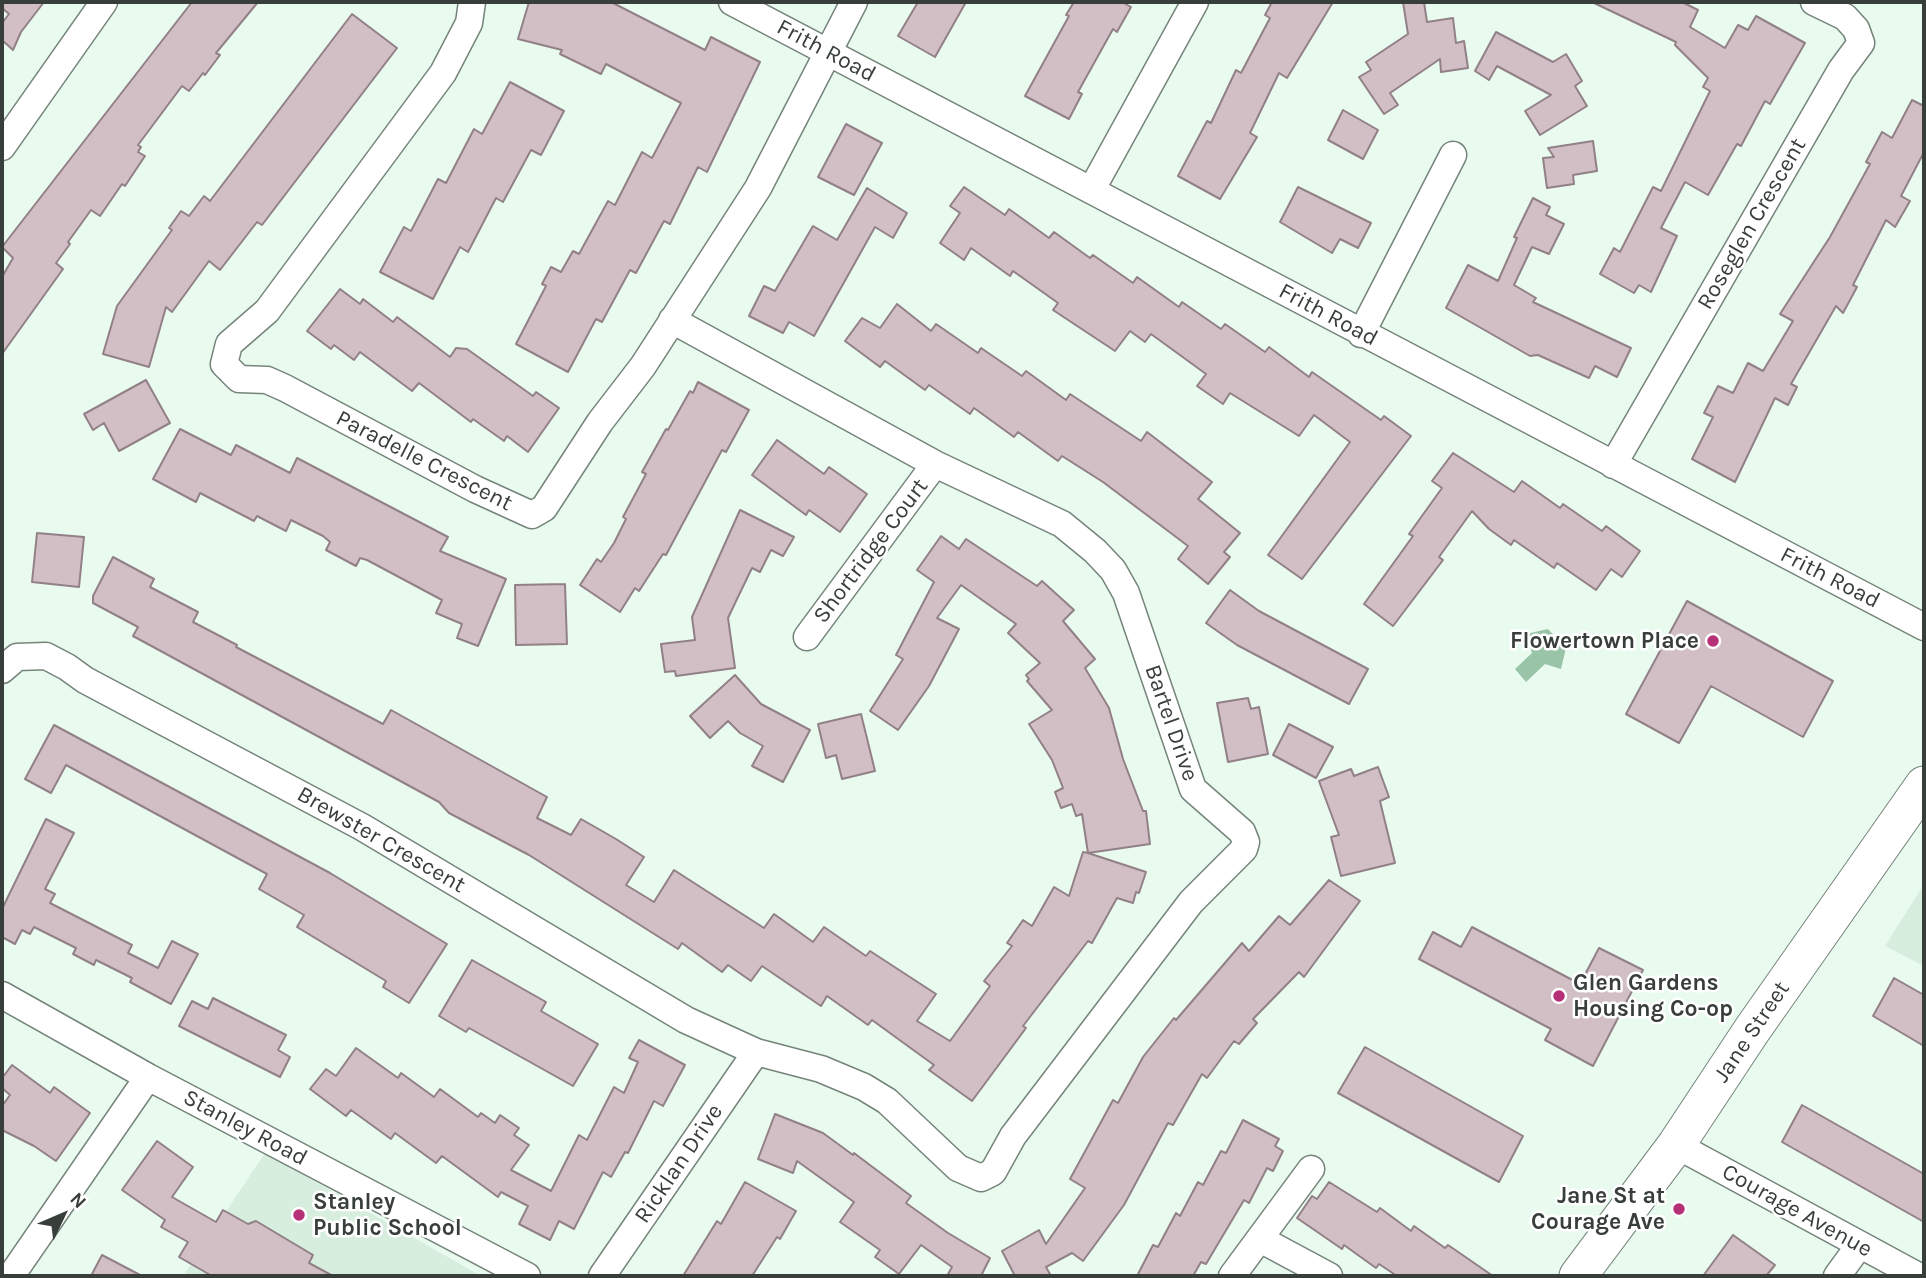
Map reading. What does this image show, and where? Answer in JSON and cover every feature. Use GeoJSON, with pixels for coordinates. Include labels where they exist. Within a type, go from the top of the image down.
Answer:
{"type":"FeatureCollection","features":[{"type":"Feature","properties":{"kind":"main road","name":"Jane Street"},"geometry":{"type":"LineString","coordinates":[[1578,1276],[1676,1145],[1752,1030],[1924,785]]}},
{"type":"Feature","properties":{"kind":"street"},"geometry":{"type":"LineString","coordinates":[[2,147],[104,2]]}},
{"type":"Feature","properties":{"kind":"street","name":"Paradelle Crescent"},"geometry":{"type":"LineString","coordinates":[[472,2],[469,23],[443,72],[267,311],[229,344],[224,364],[239,379],[267,380],[285,388],[475,489],[532,515],[544,508],[758,188],[854,2]]}},
{"type":"Feature","properties":{"kind":"street","name":"Frith Road"},"geometry":{"type":"LineString","coordinates":[[732,2],[1924,627]]}},
{"type":"Feature","properties":{"kind":"street"},"geometry":{"type":"LineString","coordinates":[[1092,189],[1195,2]]}},
{"type":"Feature","properties":{"kind":"street","name":"Roseglen Crescent"},"geometry":{"type":"LineString","coordinates":[[1613,465],[1834,82],[1861,43],[1856,29],[1845,17],[1814,2]]}},
{"type":"Feature","properties":{"kind":"street"},"geometry":{"type":"LineString","coordinates":[[1361,334],[1453,155]]}},
{"type":"Feature","properties":{"kind":"street","name":"Bartel Drive"},"geometry":{"type":"LineString","coordinates":[[672,320],[935,464],[1062,524],[1095,551],[1113,570],[1126,593],[1193,789],[1242,832],[1246,842],[1244,849],[1191,902],[1013,1136],[993,1172],[981,1178],[958,1168],[887,1101],[864,1087],[821,1069],[756,1052]]}},
{"type":"Feature","properties":{"kind":"street","name":"Shortridge Court"},"geometry":{"type":"LineString","coordinates":[[807,637],[935,464]]}},
{"type":"Feature","properties":{"kind":"street","name":"Brewster Crescent"},"geometry":{"type":"LineString","coordinates":[[2,670],[17,657],[46,656],[85,680],[350,820],[686,1020],[756,1052]]}},
{"type":"Feature","properties":{"kind":"street","name":"Stanley Road"},"geometry":{"type":"LineString","coordinates":[[2,995],[148,1077],[527,1276]]}},
{"type":"Feature","properties":{"kind":"street","name":"Ricklan Drive"},"geometry":{"type":"LineString","coordinates":[[602,1276],[756,1052]]}},
{"type":"Feature","properties":{"kind":"street"},"geometry":{"type":"LineString","coordinates":[[10,1276],[148,1077]]}},
{"type":"Feature","properties":{"kind":"street","name":"Courage Avenue"},"geometry":{"type":"LineString","coordinates":[[1676,1145],[1918,1276]]}},
{"type":"Feature","properties":{"kind":"street"},"geometry":{"type":"LineString","coordinates":[[1232,1276],[1311,1169]]}},
{"type":"Feature","properties":{"kind":"street"},"geometry":{"type":"LineString","coordinates":[[1260,1239],[1328,1276]]}},
{"type":"Feature","properties":{"kind":"street"},"geometry":{"type":"LineString","coordinates":[[1837,1276],[1859,1246]]}},
{"type":"Feature","properties":{"kind":"shaded area"},"geometry":{"type":"Polygon","coordinates":[[[1548,629],[1566,648],[1561,669],[1545,664],[1526,682],[1515,669],[1532,653],[1526,634],[1548,629]]]}},
{"type":"Feature","properties":{"kind":"shaded area"},"geometry":{"type":"Polygon","coordinates":[[[1924,884],[1924,966],[1885,946],[1924,884]]]}},
{"type":"Feature","properties":{"kind":"shaded area","name":"Stanley Public School"},"geometry":{"type":"Polygon","coordinates":[[[265,1153],[481,1276],[183,1276],[265,1153]]]}},
{"type":"Feature","properties":{"kind":"building"},"geometry":{"type":"Polygon","coordinates":[[[2,2],[44,2],[21,32],[13,50],[2,40],[2,23],[9,14],[2,8],[2,2]]]}},
{"type":"Feature","properties":{"kind":"building"},"geometry":{"type":"Polygon","coordinates":[[[192,2],[258,2],[216,53],[220,55],[205,75],[203,73],[189,91],[182,86],[138,145],[141,147],[138,152],[145,156],[100,216],[91,210],[56,263],[63,269],[2,354],[2,277],[13,258],[2,247],[192,2]]]}},
{"type":"Feature","properties":{"kind":"building"},"geometry":{"type":"Polygon","coordinates":[[[529,2],[611,2],[705,50],[711,37],[760,62],[707,172],[698,167],[670,224],[664,221],[636,273],[630,270],[602,322],[596,319],[568,372],[516,344],[546,286],[542,284],[551,267],[561,272],[573,251],[579,254],[608,201],[615,205],[642,152],[652,158],[681,103],[606,64],[601,74],[560,54],[562,50],[518,39],[529,2]]]}},
{"type":"Feature","properties":{"kind":"building"},"geometry":{"type":"Polygon","coordinates":[[[918,2],[966,2],[935,57],[898,36],[918,2]]]}},
{"type":"Feature","properties":{"kind":"building"},"geometry":{"type":"Polygon","coordinates":[[[1074,2],[1122,2],[1131,7],[1117,32],[1113,29],[1078,92],[1082,94],[1069,119],[1025,96],[1074,2]]]}},
{"type":"Feature","properties":{"kind":"building"},"geometry":{"type":"Polygon","coordinates":[[[1272,2],[1333,2],[1287,78],[1279,73],[1250,133],[1257,137],[1220,199],[1178,176],[1207,121],[1211,123],[1236,70],[1241,73],[1270,18],[1265,15],[1272,2]]]}},
{"type":"Feature","properties":{"kind":"building"},"geometry":{"type":"Polygon","coordinates":[[[1403,2],[1424,2],[1427,22],[1453,18],[1456,43],[1464,41],[1468,68],[1441,72],[1440,59],[1390,93],[1398,105],[1384,114],[1359,77],[1371,70],[1366,62],[1408,34],[1403,2]]]}},
{"type":"Feature","properties":{"kind":"building"},"geometry":{"type":"Polygon","coordinates":[[[1592,2],[1682,2],[1698,10],[1690,27],[1725,48],[1738,25],[1748,30],[1756,16],[1805,43],[1770,104],[1765,101],[1741,146],[1737,144],[1708,195],[1685,182],[1661,228],[1677,236],[1651,292],[1639,285],[1634,293],[1600,274],[1614,248],[1620,252],[1653,187],[1661,191],[1710,91],[1703,87],[1708,78],[1675,45],[1676,42],[1592,2]]]}},
{"type":"Feature","properties":{"kind":"building"},"geometry":{"type":"Polygon","coordinates":[[[352,14],[397,48],[262,225],[257,222],[220,270],[209,261],[172,312],[166,307],[149,367],[103,354],[117,306],[172,230],[169,228],[181,211],[189,216],[204,196],[210,201],[352,14]]]}},
{"type":"Feature","properties":{"kind":"building"},"geometry":{"type":"Polygon","coordinates":[[[1496,32],[1553,62],[1566,54],[1582,81],[1575,86],[1587,106],[1540,135],[1525,111],[1551,95],[1497,66],[1489,80],[1475,71],[1496,32]]]}},
{"type":"Feature","properties":{"kind":"building"},"geometry":{"type":"Polygon","coordinates":[[[510,82],[564,111],[541,155],[531,150],[503,202],[496,198],[468,252],[460,247],[433,299],[380,272],[404,227],[411,231],[438,179],[446,183],[474,129],[482,134],[510,82]]]}},
{"type":"Feature","properties":{"kind":"building"},"geometry":{"type":"Polygon","coordinates":[[[1912,100],[1924,106],[1924,152],[1901,196],[1910,201],[1895,227],[1886,220],[1853,285],[1857,287],[1843,313],[1836,306],[1791,384],[1797,387],[1788,405],[1775,398],[1735,482],[1692,459],[1713,417],[1704,413],[1718,386],[1733,393],[1748,363],[1763,371],[1793,321],[1780,314],[1830,237],[1870,164],[1866,162],[1882,132],[1892,138],[1912,100]]]}},
{"type":"Feature","properties":{"kind":"building"},"geometry":{"type":"Polygon","coordinates":[[[1343,110],[1378,130],[1363,159],[1328,140],[1343,110]]]}},
{"type":"Feature","properties":{"kind":"building"},"geometry":{"type":"Polygon","coordinates":[[[846,124],[882,143],[854,195],[818,177],[846,124]]]}},
{"type":"Feature","properties":{"kind":"building"},"geometry":{"type":"Polygon","coordinates":[[[1593,141],[1597,171],[1573,175],[1574,184],[1547,188],[1543,158],[1554,157],[1548,148],[1593,141]]]}},
{"type":"Feature","properties":{"kind":"building"},"geometry":{"type":"Polygon","coordinates":[[[964,187],[1005,215],[1009,209],[1049,238],[1054,232],[1090,258],[1093,255],[1133,283],[1137,277],[1179,307],[1182,302],[1221,329],[1225,324],[1265,352],[1269,347],[1309,377],[1312,372],[1381,420],[1384,416],[1411,436],[1302,579],[1268,555],[1350,442],[1314,415],[1299,436],[1230,393],[1223,404],[1197,386],[1206,374],[1151,334],[1145,342],[1130,331],[1115,351],[1053,310],[1058,303],[1013,271],[1010,276],[971,248],[964,260],[940,243],[960,213],[950,206],[964,187]]]}},
{"type":"Feature","properties":{"kind":"building"},"geometry":{"type":"Polygon","coordinates":[[[1298,187],[1371,223],[1358,248],[1340,239],[1332,253],[1280,222],[1298,187]]]}},
{"type":"Feature","properties":{"kind":"building"},"geometry":{"type":"Polygon","coordinates":[[[867,188],[907,213],[893,238],[875,227],[814,336],[789,322],[783,333],[749,316],[764,286],[775,291],[813,226],[837,240],[867,188]]]}},
{"type":"Feature","properties":{"kind":"building"},"geometry":{"type":"Polygon","coordinates":[[[1533,198],[1550,207],[1546,215],[1564,224],[1549,254],[1532,247],[1514,285],[1536,298],[1533,302],[1631,348],[1617,377],[1595,366],[1589,378],[1538,355],[1530,356],[1446,308],[1468,265],[1498,281],[1517,238],[1514,237],[1533,198]]]}},
{"type":"Feature","properties":{"kind":"building"},"geometry":{"type":"Polygon","coordinates":[[[340,289],[360,304],[363,299],[393,322],[397,317],[450,357],[456,348],[467,349],[533,396],[536,392],[559,408],[528,452],[507,436],[504,441],[473,419],[471,422],[419,383],[412,391],[360,352],[354,360],[334,345],[331,349],[307,331],[340,289]]]}},
{"type":"Feature","properties":{"kind":"building"},"geometry":{"type":"Polygon","coordinates":[[[897,304],[931,331],[936,324],[978,353],[981,348],[1022,376],[1026,371],[1066,400],[1070,394],[1141,441],[1147,432],[1212,482],[1198,499],[1240,533],[1224,552],[1230,557],[1208,584],[1178,559],[1188,546],[1103,482],[1062,456],[1058,461],[1018,432],[1014,437],[974,408],[970,414],[929,385],[925,390],[885,361],[880,367],[845,341],[862,318],[880,328],[897,304]]]}},
{"type":"Feature","properties":{"kind":"building"},"geometry":{"type":"Polygon","coordinates":[[[146,380],[170,423],[119,451],[104,423],[93,430],[84,414],[146,380]]]}},
{"type":"Feature","properties":{"kind":"building"},"geometry":{"type":"Polygon","coordinates":[[[698,382],[749,410],[726,452],[722,450],[666,555],[663,554],[639,591],[635,588],[620,612],[580,585],[597,559],[601,562],[614,543],[626,519],[623,517],[646,474],[642,472],[666,429],[668,430],[698,382]]]}},
{"type":"Feature","properties":{"kind":"building"},"geometry":{"type":"Polygon","coordinates":[[[180,429],[231,455],[236,445],[290,473],[297,458],[448,537],[440,551],[506,579],[478,646],[457,638],[462,624],[436,613],[442,600],[367,560],[360,558],[356,566],[326,550],[330,542],[323,536],[291,520],[286,531],[257,516],[254,521],[200,493],[196,502],[153,479],[180,429]]]}},
{"type":"Feature","properties":{"kind":"building"},"geometry":{"type":"Polygon","coordinates":[[[777,440],[824,474],[829,467],[867,494],[840,532],[809,510],[806,515],[752,475],[777,440]]]}},
{"type":"Feature","properties":{"kind":"building"},"geometry":{"type":"Polygon","coordinates":[[[1453,453],[1514,492],[1522,481],[1560,508],[1563,504],[1602,531],[1606,526],[1640,551],[1622,577],[1611,569],[1596,590],[1557,563],[1554,568],[1514,540],[1511,545],[1489,529],[1472,511],[1439,557],[1443,560],[1393,626],[1364,604],[1413,536],[1409,534],[1442,488],[1432,481],[1453,453]]]}},
{"type":"Feature","properties":{"kind":"building"},"geometry":{"type":"Polygon","coordinates":[[[740,510],[794,537],[783,556],[771,550],[760,572],[752,568],[728,618],[735,668],[676,676],[675,671],[665,672],[661,644],[695,640],[692,617],[740,510]]]}},
{"type":"Feature","properties":{"kind":"building"},"geometry":{"type":"Polygon","coordinates":[[[37,533],[84,537],[79,587],[32,582],[37,533]]]}},
{"type":"Feature","properties":{"kind":"building"},"geometry":{"type":"Polygon","coordinates":[[[941,536],[959,549],[966,539],[1037,586],[1042,581],[1074,610],[1063,621],[1095,659],[1085,668],[1109,708],[1123,759],[1143,811],[1146,811],[1150,844],[1088,853],[1082,814],[1076,816],[1072,804],[1061,808],[1055,792],[1063,788],[1052,760],[1029,724],[1052,710],[1027,681],[1029,679],[1026,675],[1040,663],[1008,633],[1016,624],[961,585],[937,618],[959,629],[929,686],[898,730],[870,711],[903,659],[896,655],[934,582],[917,570],[941,536]]]}},
{"type":"Feature","properties":{"kind":"building"},"geometry":{"type":"Polygon","coordinates":[[[113,557],[154,579],[150,587],[198,612],[193,622],[237,645],[236,647],[383,724],[391,710],[547,797],[537,818],[571,835],[581,819],[616,839],[644,857],[626,885],[654,902],[674,870],[764,928],[774,914],[813,942],[824,927],[866,956],[870,951],[936,994],[917,1021],[950,1041],[990,986],[984,981],[1012,946],[1007,943],[1023,920],[1032,926],[1054,887],[1069,896],[1083,852],[1146,872],[1139,893],[1136,892],[1133,903],[1117,898],[1092,943],[1088,941],[1023,1026],[1026,1028],[972,1101],[929,1070],[934,1065],[872,1020],[868,1025],[827,996],[821,1006],[762,966],[751,981],[728,965],[722,972],[682,943],[678,949],[529,855],[449,813],[439,802],[133,636],[138,627],[93,603],[93,596],[113,557]]]}},
{"type":"Feature","properties":{"kind":"building"},"geometry":{"type":"Polygon","coordinates":[[[565,584],[567,644],[516,645],[515,585],[565,584]]]}},
{"type":"Feature","properties":{"kind":"building"},"geometry":{"type":"Polygon","coordinates":[[[1230,590],[1259,611],[1368,669],[1349,704],[1237,645],[1206,623],[1230,590]]]}},
{"type":"Feature","properties":{"kind":"building","name":"Flowertown Place"},"geometry":{"type":"Polygon","coordinates":[[[1687,601],[1833,681],[1803,737],[1711,686],[1679,743],[1626,714],[1687,601]]]}},
{"type":"Feature","properties":{"kind":"building"},"geometry":{"type":"Polygon","coordinates":[[[735,675],[761,704],[810,730],[783,782],[752,766],[763,746],[740,733],[728,721],[710,738],[690,716],[735,675]]]}},
{"type":"Feature","properties":{"kind":"building"},"geometry":{"type":"Polygon","coordinates":[[[1248,698],[1251,709],[1259,707],[1268,754],[1228,762],[1217,703],[1248,698]]]}},
{"type":"Feature","properties":{"kind":"building"},"geometry":{"type":"Polygon","coordinates":[[[861,714],[875,771],[842,779],[836,755],[826,758],[818,724],[861,714]]]}},
{"type":"Feature","properties":{"kind":"building"},"geometry":{"type":"Polygon","coordinates":[[[1289,724],[1333,747],[1316,778],[1273,755],[1289,724]]]}},
{"type":"Feature","properties":{"kind":"building"},"geometry":{"type":"Polygon","coordinates":[[[54,725],[330,873],[447,944],[409,1003],[383,987],[386,981],[297,927],[304,915],[259,889],[267,874],[66,765],[51,793],[25,779],[54,725]]]}},
{"type":"Feature","properties":{"kind":"building"},"geometry":{"type":"Polygon","coordinates":[[[1378,767],[1389,797],[1380,801],[1395,863],[1341,876],[1331,837],[1339,835],[1319,781],[1351,769],[1354,776],[1378,767]]]}},
{"type":"Feature","properties":{"kind":"building"},"geometry":{"type":"Polygon","coordinates":[[[46,819],[74,833],[45,889],[55,894],[50,903],[132,945],[128,953],[158,968],[172,941],[198,954],[171,1004],[130,982],[132,978],[96,960],[94,965],[73,954],[76,948],[34,927],[30,934],[22,930],[15,944],[2,937],[2,909],[46,819]]]}},
{"type":"Feature","properties":{"kind":"building"},"geometry":{"type":"Polygon","coordinates":[[[1329,880],[1360,901],[1304,977],[1299,972],[1253,1019],[1257,1023],[1239,1044],[1234,1041],[1207,1078],[1202,1074],[1173,1125],[1168,1123],[1124,1205],[1083,1261],[1072,1253],[1046,1267],[1051,1276],[1015,1276],[1002,1251],[1039,1230],[1046,1244],[1085,1188],[1070,1179],[1113,1100],[1118,1103],[1143,1057],[1174,1018],[1176,1020],[1242,943],[1249,951],[1279,916],[1290,925],[1329,880]]]}},
{"type":"Feature","properties":{"kind":"building","name":"Glen Gardens Housing Co-op"},"geometry":{"type":"Polygon","coordinates":[[[1472,927],[1580,984],[1599,948],[1643,970],[1593,1066],[1545,1040],[1551,1029],[1419,959],[1433,932],[1461,947],[1472,927]]]}},
{"type":"Feature","properties":{"kind":"building"},"geometry":{"type":"Polygon","coordinates":[[[472,960],[546,1002],[541,1011],[598,1044],[573,1086],[469,1028],[466,1032],[439,1016],[472,960]]]}},
{"type":"Feature","properties":{"kind":"building"},"geometry":{"type":"Polygon","coordinates":[[[1894,978],[1924,995],[1924,1046],[1873,1016],[1894,978]]]}},
{"type":"Feature","properties":{"kind":"building"},"geometry":{"type":"Polygon","coordinates":[[[213,998],[286,1035],[278,1050],[290,1057],[280,1077],[179,1026],[192,1001],[208,1009],[213,998]]]}},
{"type":"Feature","properties":{"kind":"building"},"geometry":{"type":"Polygon","coordinates":[[[639,1040],[685,1065],[663,1106],[654,1101],[628,1153],[625,1152],[611,1177],[603,1172],[574,1229],[559,1221],[550,1240],[519,1224],[528,1206],[501,1192],[498,1197],[442,1156],[436,1163],[395,1133],[391,1139],[351,1110],[346,1116],[310,1089],[326,1069],[336,1076],[356,1048],[398,1078],[401,1073],[434,1097],[440,1089],[478,1117],[481,1113],[495,1123],[500,1115],[519,1128],[514,1135],[529,1145],[511,1170],[551,1191],[579,1135],[587,1140],[614,1087],[624,1093],[638,1062],[629,1058],[639,1040]]]}},
{"type":"Feature","properties":{"kind":"building"},"geometry":{"type":"Polygon","coordinates":[[[1365,1047],[1523,1136],[1499,1182],[1338,1093],[1365,1047]]]}},
{"type":"Feature","properties":{"kind":"building"},"geometry":{"type":"Polygon","coordinates":[[[12,1065],[50,1093],[54,1087],[90,1113],[56,1161],[2,1130],[2,1106],[10,1095],[2,1088],[2,1078],[12,1065]]]}},
{"type":"Feature","properties":{"kind":"building"},"geometry":{"type":"Polygon","coordinates":[[[1802,1105],[1924,1174],[1924,1222],[1782,1142],[1802,1105]]]}},
{"type":"Feature","properties":{"kind":"building"},"geometry":{"type":"Polygon","coordinates":[[[775,1114],[823,1133],[853,1155],[854,1153],[911,1196],[906,1203],[990,1258],[981,1276],[947,1276],[952,1267],[921,1245],[899,1274],[875,1257],[880,1250],[840,1222],[854,1202],[797,1161],[793,1173],[758,1159],[775,1114]]]}},
{"type":"Feature","properties":{"kind":"building"},"geometry":{"type":"Polygon","coordinates":[[[1243,1120],[1279,1139],[1275,1146],[1283,1151],[1273,1171],[1267,1168],[1249,1203],[1244,1200],[1206,1264],[1201,1262],[1193,1276],[1137,1276],[1153,1245],[1158,1247],[1176,1213],[1180,1216],[1198,1182],[1203,1185],[1221,1151],[1226,1153],[1243,1120]]]}},
{"type":"Feature","properties":{"kind":"building"},"geometry":{"type":"Polygon","coordinates":[[[157,1141],[193,1167],[172,1197],[216,1222],[223,1210],[248,1224],[256,1221],[313,1255],[309,1263],[333,1276],[212,1276],[179,1257],[188,1242],[161,1227],[165,1220],[122,1190],[157,1141]]]}},
{"type":"Feature","properties":{"kind":"building"},"geometry":{"type":"Polygon","coordinates":[[[745,1182],[796,1211],[780,1239],[777,1237],[752,1276],[683,1276],[717,1221],[721,1224],[745,1182]]]}},
{"type":"Feature","properties":{"kind":"building"},"geometry":{"type":"Polygon","coordinates":[[[1329,1182],[1377,1212],[1380,1208],[1411,1231],[1414,1226],[1445,1248],[1448,1245],[1493,1276],[1397,1276],[1379,1264],[1376,1268],[1344,1245],[1342,1249],[1297,1218],[1312,1196],[1317,1199],[1329,1182]]]}},
{"type":"Feature","properties":{"kind":"building"},"geometry":{"type":"Polygon","coordinates":[[[1733,1235],[1775,1265],[1766,1276],[1703,1276],[1733,1235]]]}},
{"type":"Feature","properties":{"kind":"building"},"geometry":{"type":"Polygon","coordinates":[[[102,1255],[142,1276],[91,1276],[102,1255]]]}},
{"type":"Feature","properties":{"kind":"place","name":"Flowertown Place"},"geometry":{"type":"Point","coordinates":[1713,641]}},
{"type":"Feature","properties":{"kind":"place","name":"Glen Gardens Housing Co-op"},"geometry":{"type":"Point","coordinates":[1559,996]}},
{"type":"Feature","properties":{"kind":"place","name":"Jane St at Courage Ave"},"geometry":{"type":"Point","coordinates":[1679,1209]}},
{"type":"Feature","properties":{"kind":"place","name":"Stanley Public School"},"geometry":{"type":"Point","coordinates":[299,1215]}}]}
